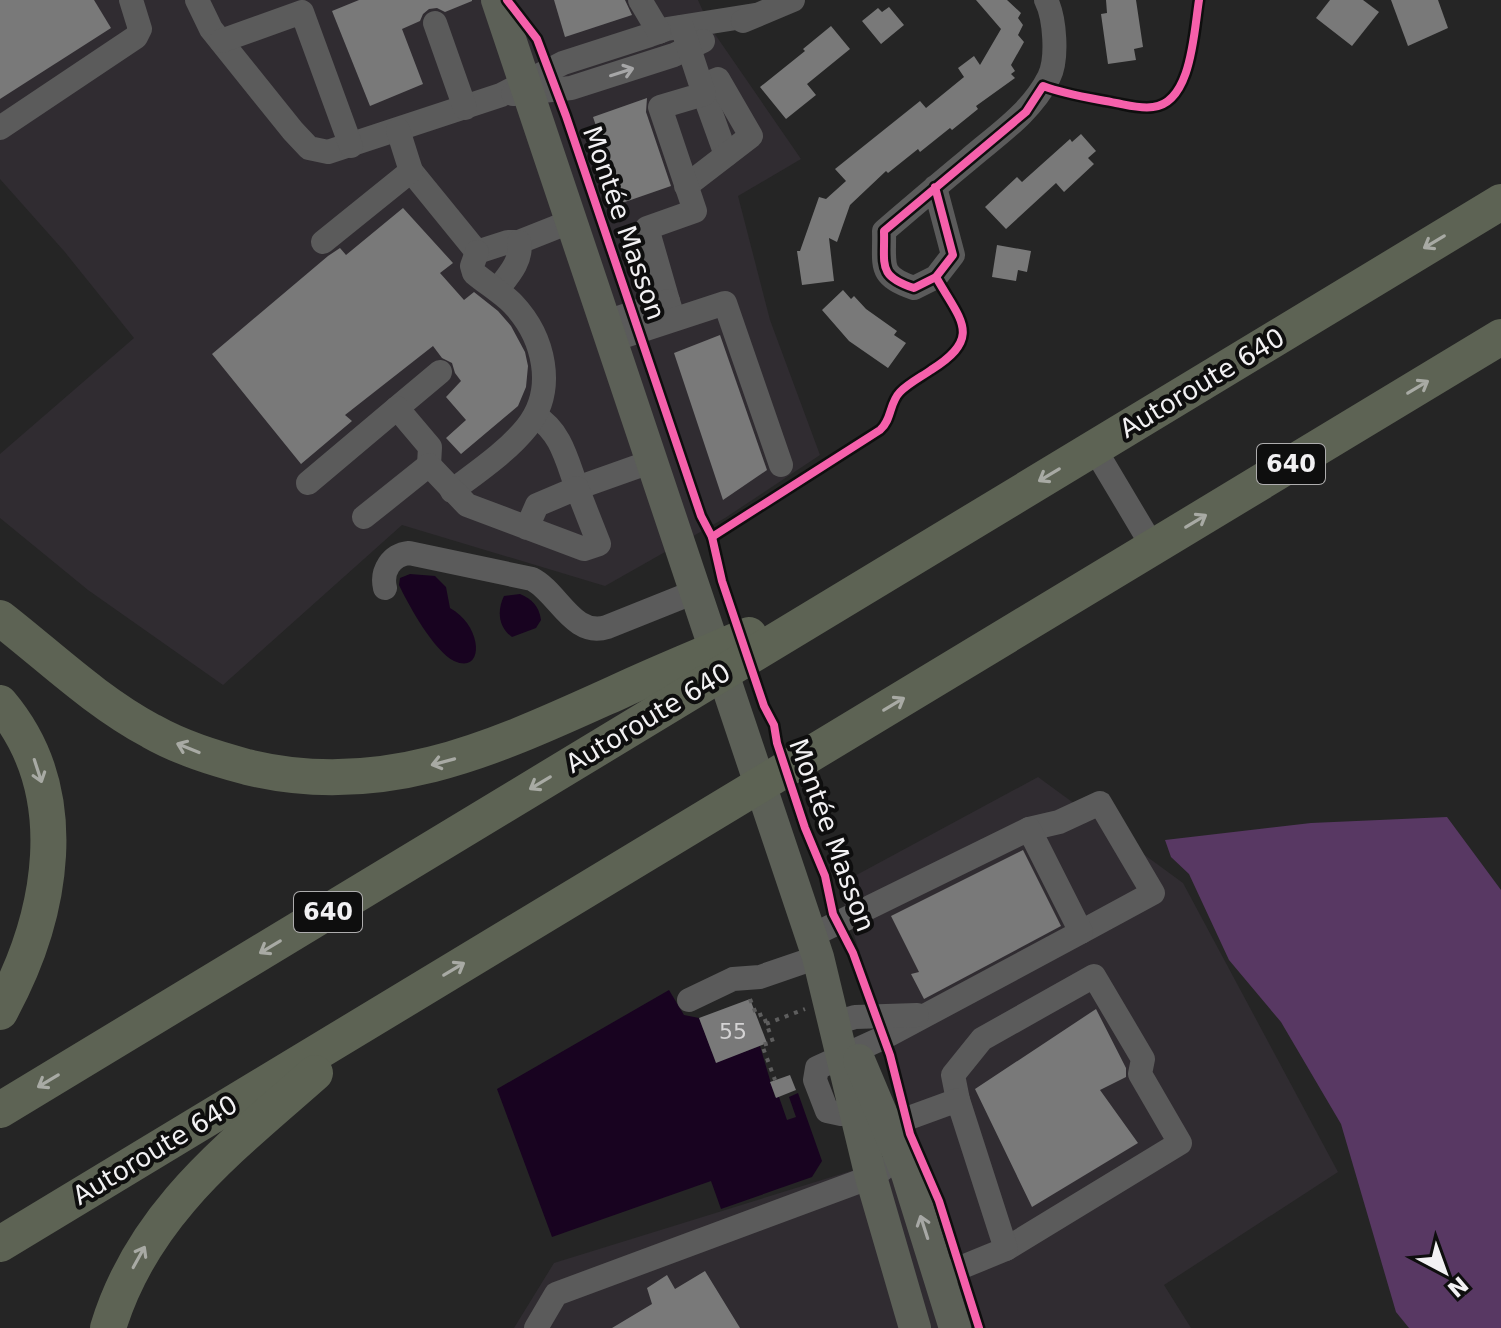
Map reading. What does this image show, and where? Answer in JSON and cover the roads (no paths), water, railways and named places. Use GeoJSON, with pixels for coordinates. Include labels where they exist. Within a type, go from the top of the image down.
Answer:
{"type":"FeatureCollection","features":[{"type":"Feature","properties":{"kind":"highway","name":"Autoroute 640"},"geometry":{"type":"LineString","coordinates":[[0,1110],[647,698],[864,586],[1501,202]]}},
{"type":"Feature","properties":{"kind":"highway","name":"Autoroute 640"},"geometry":{"type":"LineString","coordinates":[[0,1244],[1501,337]]}},
{"type":"Feature","properties":{"kind":"highway"},"geometry":{"type":"LineString","coordinates":[[0,618],[107,704],[152,732],[201,754],[305,777],[380,776],[407,772],[647,698]]}},
{"type":"Feature","properties":{"kind":"highway"},"geometry":{"type":"LineString","coordinates":[[0,703],[26,741],[34,760],[45,798],[50,843],[41,909],[26,957],[0,1012]]}},
{"type":"Feature","properties":{"kind":"highway"},"geometry":{"type":"LineString","coordinates":[[108,1328],[142,1250],[185,1191],[221,1155],[387,1010]]}},
{"type":"Feature","properties":{"kind":"main road","name":"Montée Masson"},"geometry":{"type":"LineString","coordinates":[[497,0],[519,90],[572,221],[870,1119],[871,1177],[915,1328]]}},
{"type":"Feature","properties":{"kind":"main road","name":"Montée Masson"},"geometry":{"type":"LineString","coordinates":[[870,1119],[902,1164],[955,1328]]}},
{"type":"Feature","properties":{"kind":"street"},"geometry":{"type":"LineString","coordinates":[[0,128],[136,37],[140,29],[131,0]]}},
{"type":"Feature","properties":{"kind":"street"},"geometry":{"type":"LineString","coordinates":[[197,0],[221,41],[293,131],[309,148],[328,152],[519,90],[563,63],[755,15],[793,0]]}},
{"type":"Feature","properties":{"kind":"street"},"geometry":{"type":"LineString","coordinates":[[640,0],[676,36],[703,90],[726,155],[686,186]]}},
{"type":"Feature","properties":{"kind":"street"},"geometry":{"type":"LineString","coordinates":[[935,187],[1026,112],[1050,75],[1054,32],[1052,11],[1046,0]]}},
{"type":"Feature","properties":{"kind":"street"},"geometry":{"type":"LineString","coordinates":[[221,41],[302,12],[351,146]]}},
{"type":"Feature","properties":{"kind":"street"},"geometry":{"type":"LineString","coordinates":[[435,23],[465,108]]}},
{"type":"Feature","properties":{"kind":"street"},"geometry":{"type":"LineString","coordinates":[[519,90],[571,88],[676,36]]}},
{"type":"Feature","properties":{"kind":"street"},"geometry":{"type":"LineString","coordinates":[[671,311],[647,228],[695,211],[660,107],[703,90]]}},
{"type":"Feature","properties":{"kind":"street"},"geometry":{"type":"LineString","coordinates":[[398,130],[411,171],[477,252]]}},
{"type":"Feature","properties":{"kind":"street"},"geometry":{"type":"LineString","coordinates":[[323,242],[411,171]]}},
{"type":"Feature","properties":{"kind":"street"},"geometry":{"type":"LineString","coordinates":[[477,252],[508,242],[519,242],[572,221]]}},
{"type":"Feature","properties":{"kind":"street"},"geometry":{"type":"LineString","coordinates":[[497,290],[517,261],[521,250],[519,242]]}},
{"type":"Feature","properties":{"kind":"street"},"geometry":{"type":"LineString","coordinates":[[452,491],[508,446],[535,416],[544,385],[543,357],[520,313],[474,273],[472,266],[477,252]]}},
{"type":"Feature","properties":{"kind":"street"},"geometry":{"type":"LineString","coordinates":[[609,331],[671,311],[725,303],[781,465]]}},
{"type":"Feature","properties":{"kind":"street"},"geometry":{"type":"LineString","coordinates":[[308,483],[440,372]]}},
{"type":"Feature","properties":{"kind":"street"},"geometry":{"type":"LineString","coordinates":[[397,408],[430,447],[429,465],[467,505],[584,549],[599,544],[554,432],[548,423],[535,416]]}},
{"type":"Feature","properties":{"kind":"street"},"geometry":{"type":"LineString","coordinates":[[1094,448],[1153,547]]}},
{"type":"Feature","properties":{"kind":"street"},"geometry":{"type":"LineString","coordinates":[[527,528],[537,505],[653,461]]}},
{"type":"Feature","properties":{"kind":"street"},"geometry":{"type":"LineString","coordinates":[[364,517],[429,465]]}},
{"type":"Feature","properties":{"kind":"street"},"geometry":{"type":"LineString","coordinates":[[385,588],[383,581],[388,566],[401,554],[409,553],[532,579],[547,590],[579,624],[593,630],[697,591]]}},
{"type":"Feature","properties":{"kind":"street"},"geometry":{"type":"LineString","coordinates":[[689,1000],[733,979],[760,977],[1029,829],[1059,822],[1100,803],[1153,893],[849,1054]]}},
{"type":"Feature","properties":{"kind":"street"},"geometry":{"type":"LineString","coordinates":[[1029,829],[1081,932]]}},
{"type":"Feature","properties":{"kind":"street"},"geometry":{"type":"LineString","coordinates":[[940,1276],[1006,1249],[1180,1143],[1140,1074],[1143,1059],[1094,976],[982,1039],[955,1071],[953,1082],[958,1100],[1006,1249]]}},
{"type":"Feature","properties":{"kind":"street"},"geometry":{"type":"LineString","coordinates":[[839,1022],[855,1017],[915,1016],[931,1012]]}},
{"type":"Feature","properties":{"kind":"street"},"geometry":{"type":"LineString","coordinates":[[870,1119],[958,1100]]}},
{"type":"Feature","properties":{"kind":"street"},"geometry":{"type":"LineString","coordinates":[[536,1328],[556,1294],[902,1164]]}}]}
